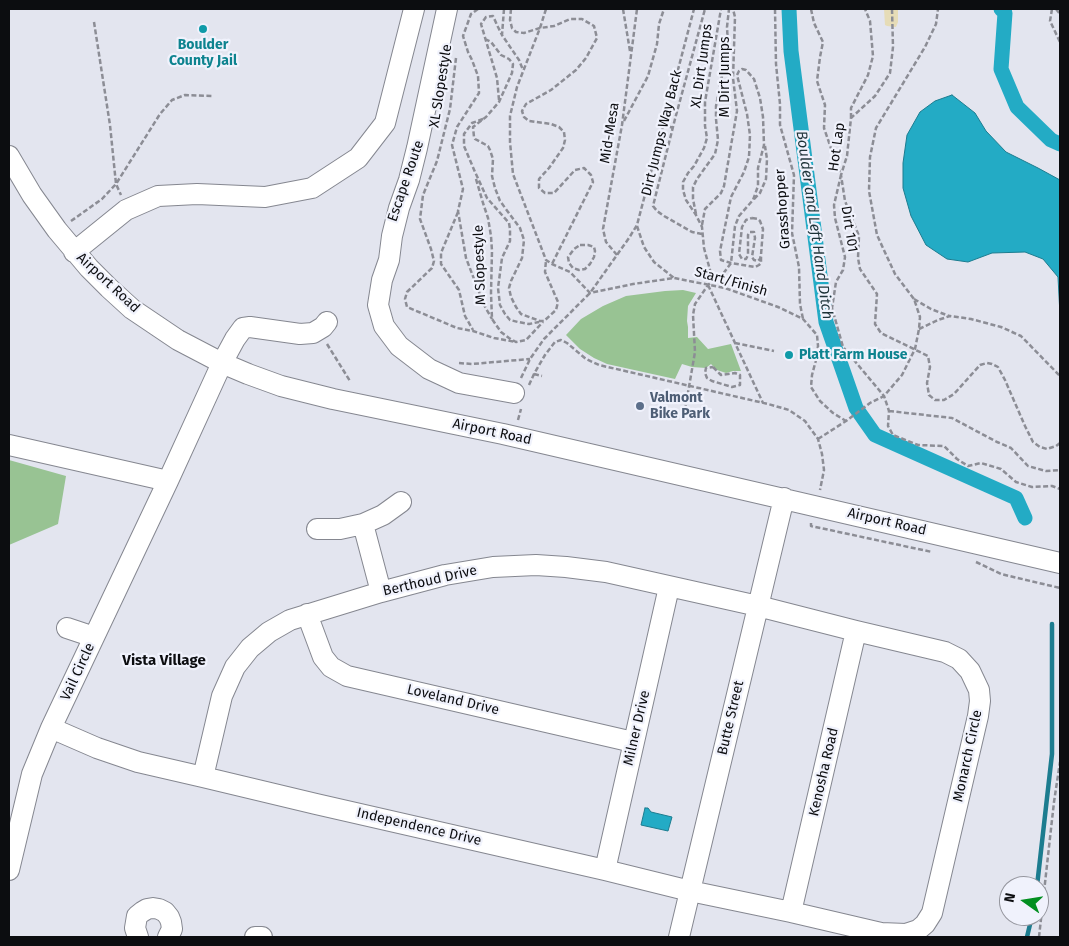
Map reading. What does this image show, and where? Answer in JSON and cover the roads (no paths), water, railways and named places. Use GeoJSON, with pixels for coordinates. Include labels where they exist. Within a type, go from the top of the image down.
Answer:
{"type":"FeatureCollection","features":[{"type":"Feature","properties":{"kind":"street"},"geometry":{"type":"LineString","coordinates":[[74,252],[126,210],[158,196],[197,194],[265,197],[312,188],[358,158],[384,122],[414,9]]}},
{"type":"Feature","properties":{"kind":"street"},"geometry":{"type":"LineString","coordinates":[[447,9],[417,148],[392,236],[389,260],[382,280],[378,305],[384,326],[399,346],[429,369],[459,383],[521,395]]}},
{"type":"Feature","properties":{"kind":"street","name":"Airport Road"},"geometry":{"type":"LineString","coordinates":[[9,156],[32,195],[74,252],[132,309],[178,340],[222,363],[281,386],[784,498],[1060,563]]}},
{"type":"Feature","properties":{"kind":"street","name":"Vail Circle"},"geometry":{"type":"LineString","coordinates":[[9,870],[15,815],[51,728],[235,338],[243,328],[250,327],[300,334],[314,333],[323,326]]}},
{"type":"Feature","properties":{"kind":"street"},"geometry":{"type":"LineString","coordinates":[[9,446],[168,481]]}},
{"type":"Feature","properties":{"kind":"street","name":"Butte Street"},"geometry":{"type":"LineString","coordinates":[[679,937],[784,498]]}},
{"type":"Feature","properties":{"kind":"street"},"geometry":{"type":"LineString","coordinates":[[317,529],[340,529],[362,524],[383,515],[401,502]]}},
{"type":"Feature","properties":{"kind":"street"},"geometry":{"type":"LineString","coordinates":[[362,524],[381,592]]}},
{"type":"Feature","properties":{"kind":"street","name":"Berthoud Drive"},"geometry":{"type":"LineString","coordinates":[[203,778],[222,696],[235,667],[250,648],[269,632],[290,620],[307,614],[445,575],[493,567],[536,565],[606,572],[758,606]]}},
{"type":"Feature","properties":{"kind":"street","name":"Milner Drive"},"geometry":{"type":"LineString","coordinates":[[605,870],[669,587]]}},
{"type":"Feature","properties":{"kind":"street","name":"Monarch Circle"},"geometry":{"type":"LineString","coordinates":[[758,606],[945,652],[959,660],[970,671],[979,690],[978,716],[932,913],[925,924],[918,930],[906,934],[881,932],[791,912]]}},
{"type":"Feature","properties":{"kind":"street","name":"Loveland Drive"},"geometry":{"type":"LineString","coordinates":[[307,614],[323,657],[331,667],[347,676],[633,742]]}},
{"type":"Feature","properties":{"kind":"street"},"geometry":{"type":"LineString","coordinates":[[67,628],[94,638]]}},
{"type":"Feature","properties":{"kind":"street","name":"Kenosha Road"},"geometry":{"type":"LineString","coordinates":[[791,912],[856,631]]}},
{"type":"Feature","properties":{"kind":"street","name":"Independence Drive"},"geometry":{"type":"LineString","coordinates":[[51,728],[96,748],[138,762],[690,891],[791,912]]}},
{"type":"Feature","properties":{"kind":"street"},"geometry":{"type":"LineString","coordinates":[[138,937],[134,928],[138,916],[147,909],[153,908],[165,912],[169,917],[172,928],[168,937]]}},
{"type":"Feature","properties":{"kind":"street"},"geometry":{"type":"LineString","coordinates":[[255,937],[262,937]]}},
{"type":"Feature","properties":{"kind":"water"},"geometry":{"type":"Polygon","coordinates":[[[952,95],[975,113],[986,131],[1006,152],[1060,180],[1060,315],[1058,277],[1043,259],[1025,252],[992,253],[968,262],[947,259],[926,245],[911,216],[903,188],[903,163],[907,135],[920,112],[935,101],[952,95]]]}},
{"type":"Feature","properties":{"kind":"water"},"geometry":{"type":"Polygon","coordinates":[[[645,808],[648,808],[651,812],[672,817],[668,831],[641,825],[645,808]]]}},
{"type":"Feature","properties":{"kind":"waterway","name":"Boulder and Left Hand Ditch"},"geometry":{"type":"LineString","coordinates":[[789,9],[791,51],[826,322],[856,408],[875,435],[1016,498],[1025,518]]}},
{"type":"Feature","properties":{"kind":"waterway"},"geometry":{"type":"LineString","coordinates":[[1001,9],[1005,13],[1001,69],[1017,107],[1051,140],[1060,144]]}},
{"type":"Feature","properties":{"kind":"waterway","name":"Boulder and Left Hand Ditch"},"geometry":{"type":"LineString","coordinates":[[1038,876],[1052,754],[1052,624]]}},
{"type":"Feature","properties":{"kind":"waterway","name":"Boulder and Left Hand Ditch"},"geometry":{"type":"LineString","coordinates":[[1027,937],[1030,926]]}},
{"type":"Feature","properties":{"kind":"place","name":"Boulder County Jail"},"geometry":{"type":"Point","coordinates":[203,29]}},
{"type":"Feature","properties":{"kind":"place","name":"Platt Farm House"},"geometry":{"type":"Point","coordinates":[789,355]}},
{"type":"Feature","properties":{"kind":"place","name":"Valmont Bike Park"},"geometry":{"type":"Point","coordinates":[640,406]}},
{"type":"Feature","properties":{"kind":"district","name":"Vista Village"},"geometry":{"type":"Point","coordinates":[164,661]}}]}
